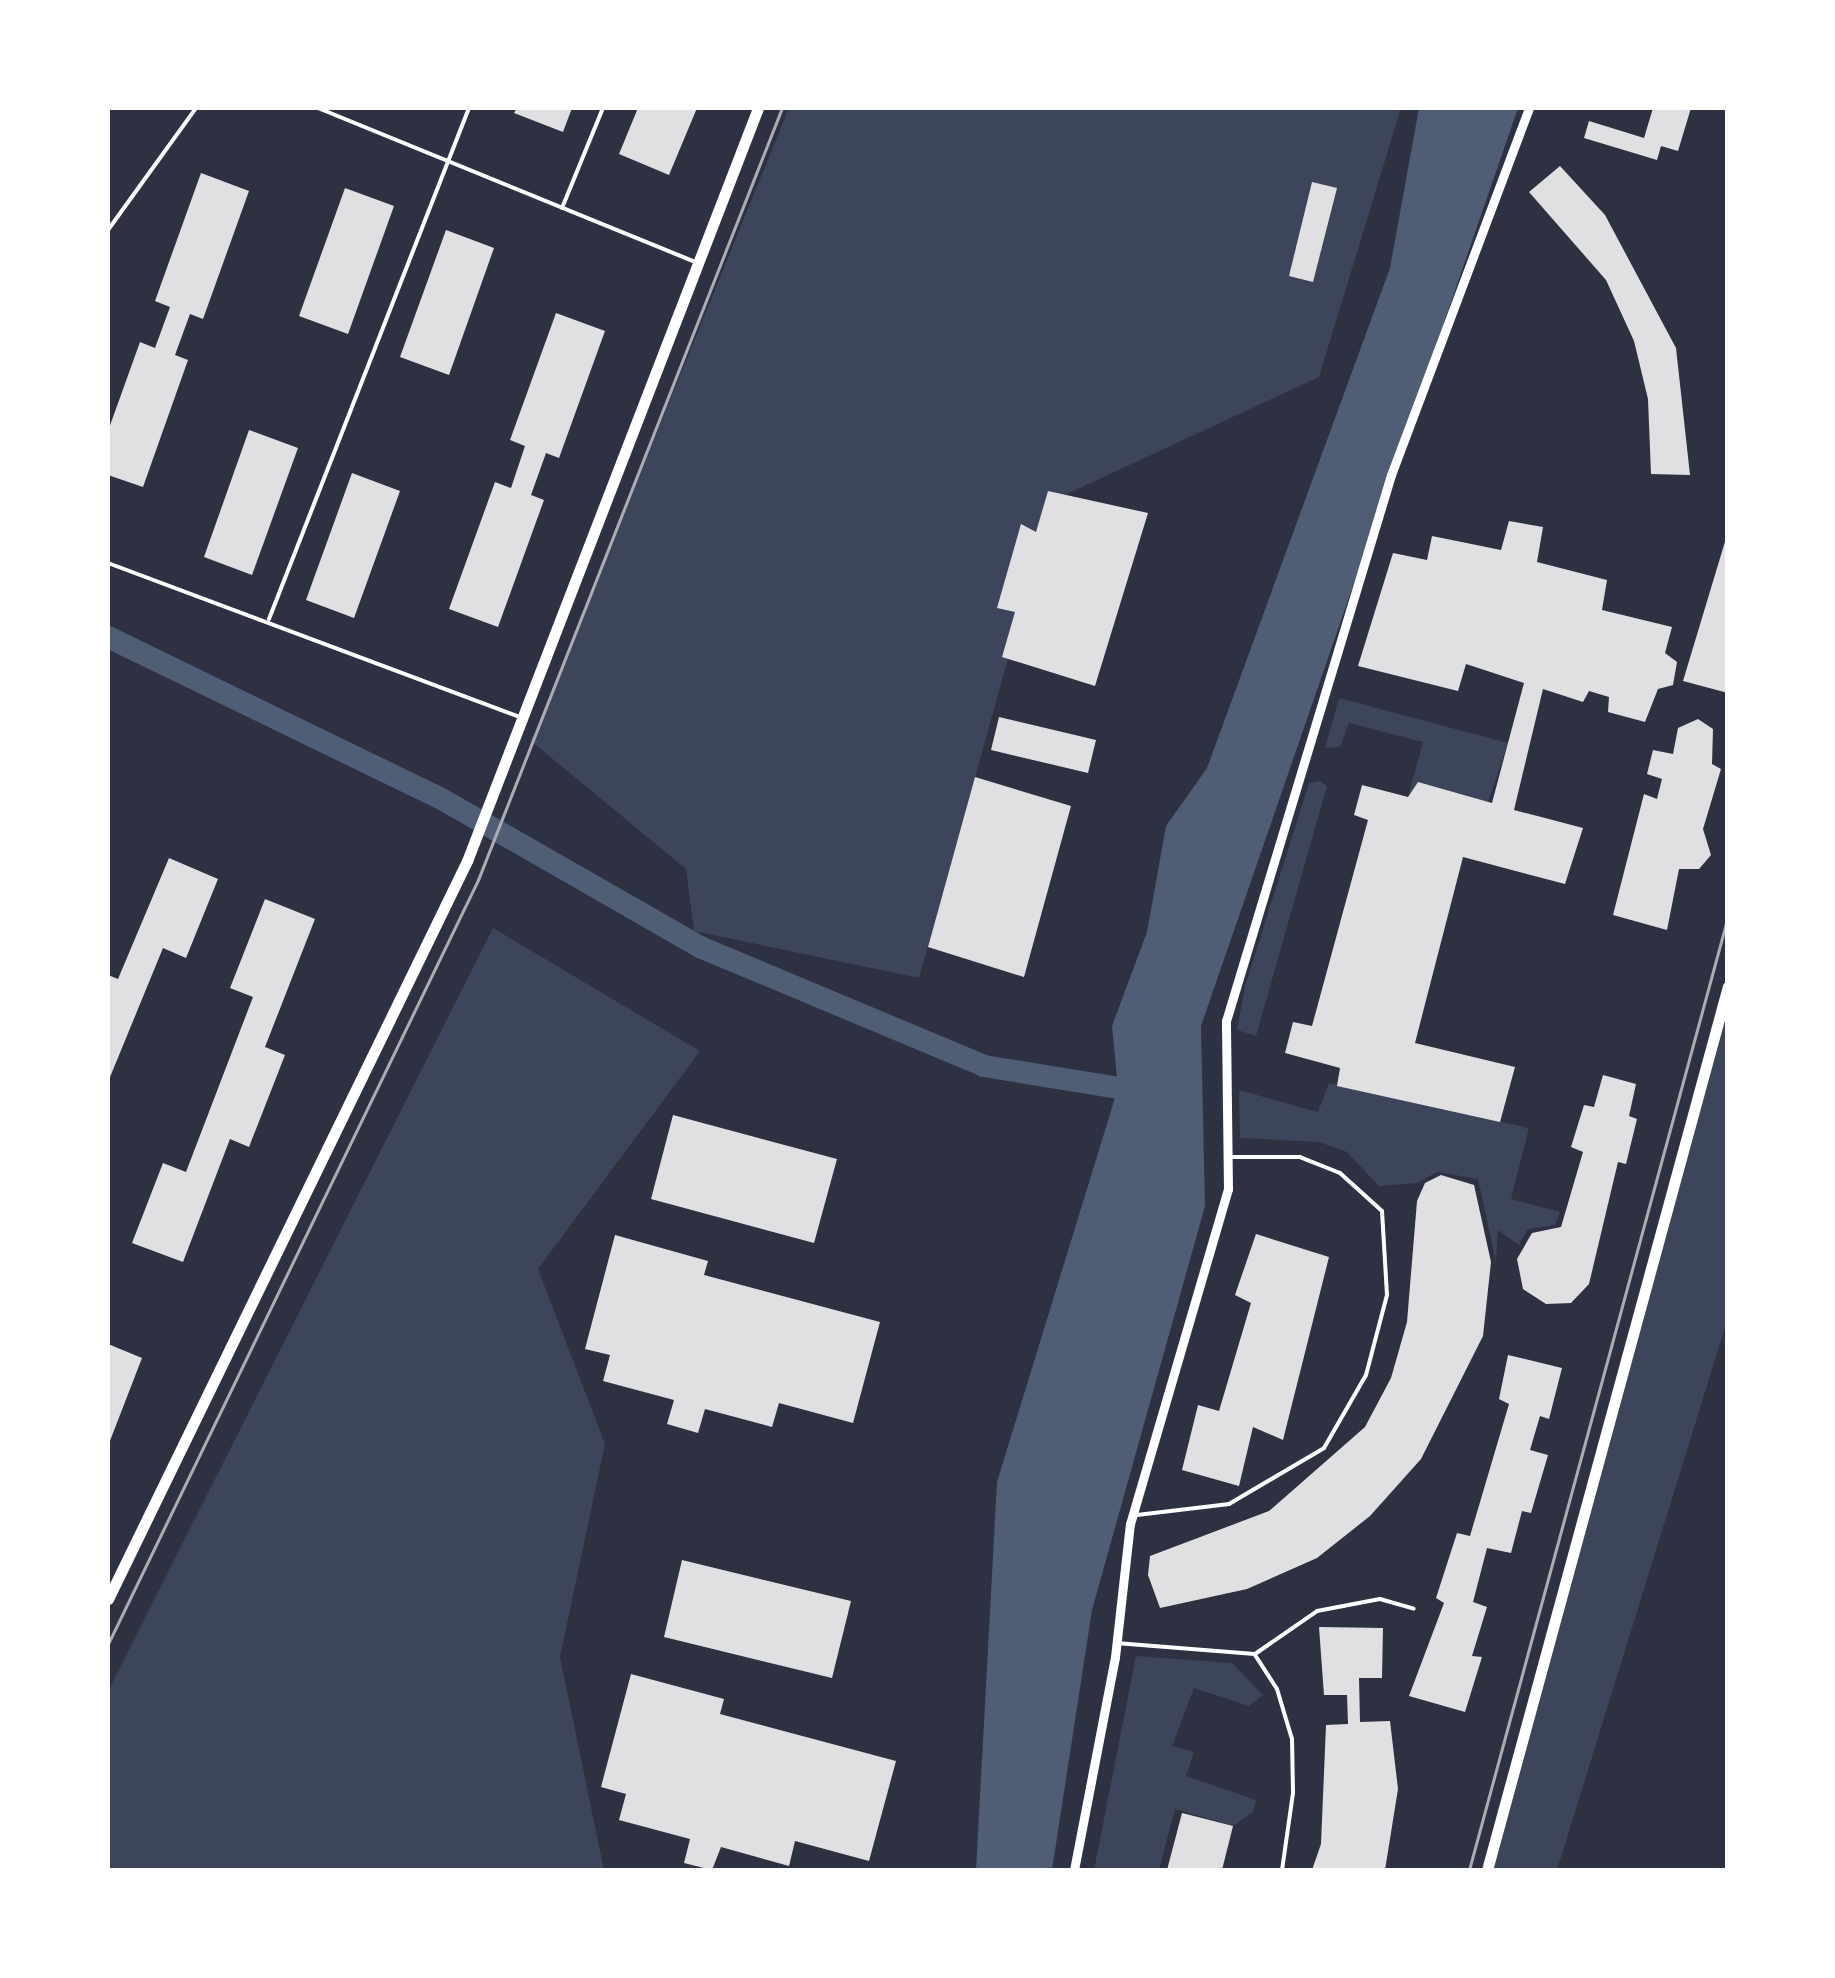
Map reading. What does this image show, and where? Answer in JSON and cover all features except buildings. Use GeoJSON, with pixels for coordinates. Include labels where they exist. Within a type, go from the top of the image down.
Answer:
{"type":"FeatureCollection","features":[{"type":"Feature","properties":{"kind":"street"},"geometry":{"type":"LineString","coordinates":[[108,1599],[467,861],[758,108]]}},
{"type":"Feature","properties":{"kind":"street"},"geometry":{"type":"LineString","coordinates":[[1074,1870],[1116,1643],[1132,1516],[1228,1190],[1226,1021],[1391,475],[1529,108]]}},
{"type":"Feature","properties":{"kind":"street"},"geometry":{"type":"LineString","coordinates":[[1487,1870],[1728,986]]}},
{"type":"Feature","properties":{"kind":"lane"},"geometry":{"type":"LineString","coordinates":[[108,230],[196,108]]}},
{"type":"Feature","properties":{"kind":"lane"},"geometry":{"type":"LineString","coordinates":[[318,108],[698,264]]}},
{"type":"Feature","properties":{"kind":"lane"},"geometry":{"type":"LineString","coordinates":[[270,618],[470,108]]}},
{"type":"Feature","properties":{"kind":"lane"},"geometry":{"type":"LineString","coordinates":[[562,208],[604,108]]}},
{"type":"Feature","properties":{"kind":"lane"},"geometry":{"type":"LineString","coordinates":[[108,563],[270,618],[522,718]]}},
{"type":"Feature","properties":{"kind":"lane"},"geometry":{"type":"LineString","coordinates":[[1132,1516],[1229,1504],[1324,1448],[1366,1375],[1379,1327],[1387,1295],[1382,1211],[1340,1173],[1300,1157],[1227,1157]]}},
{"type":"Feature","properties":{"kind":"lane"},"geometry":{"type":"LineString","coordinates":[[1116,1643],[1255,1654],[1317,1611],[1380,1599],[1414,1609]]}},
{"type":"Feature","properties":{"kind":"lane"},"geometry":{"type":"LineString","coordinates":[[1255,1654],[1277,1689],[1292,1738],[1293,1794],[1282,1870]]}},
{"type":"Feature","properties":{"kind":"shaded area"},"geometry":{"type":"Polygon","coordinates":[[[789,108],[1401,108],[1319,377],[1052,501],[919,978],[694,931],[686,869],[531,741],[789,108]]]}},
{"type":"Feature","properties":{"kind":"shaded area"},"geometry":{"type":"Polygon","coordinates":[[[1419,108],[1518,108],[1201,1026],[1205,1206],[1092,1610],[1052,1870],[976,1870],[997,1482],[1118,1088],[1112,1026],[1147,932],[1166,826],[1207,768],[1390,268],[1419,108]]]}},
{"type":"Feature","properties":{"kind":"shaded area"},"geometry":{"type":"Polygon","coordinates":[[[1339,698],[1508,743],[1488,802],[1418,782],[1408,797],[1423,742],[1349,723],[1340,747],[1325,748],[1339,698]]]}},
{"type":"Feature","properties":{"kind":"shaded area"},"geometry":{"type":"Polygon","coordinates":[[[1320,781],[1327,786],[1256,1036],[1237,1030],[1245,986],[1309,783],[1320,781]]]}},
{"type":"Feature","properties":{"kind":"shaded area"},"geometry":{"type":"Polygon","coordinates":[[[493,928],[700,1051],[538,1269],[605,1444],[560,1657],[604,1870],[108,1870],[108,1691],[493,928]]]}},
{"type":"Feature","properties":{"kind":"shaded area"},"geometry":{"type":"Polygon","coordinates":[[[1727,986],[1727,1321],[1557,1870],[1487,1870],[1727,986]]]}},
{"type":"Feature","properties":{"kind":"shaded area"},"geometry":{"type":"Polygon","coordinates":[[[1329,1083],[1529,1128],[1511,1199],[1560,1212],[1555,1225],[1528,1229],[1519,1245],[1498,1230],[1496,1262],[1478,1179],[1437,1172],[1417,1183],[1379,1186],[1347,1152],[1319,1142],[1240,1138],[1239,1090],[1318,1112],[1329,1083]]]}},
{"type":"Feature","properties":{"kind":"shaded area"},"geometry":{"type":"Polygon","coordinates":[[[1136,1656],[1232,1663],[1263,1695],[1249,1706],[1194,1688],[1172,1746],[1194,1752],[1186,1776],[1256,1800],[1253,1812],[1233,1826],[1175,1809],[1159,1870],[1094,1870],[1136,1656]]]}},
{"type":"Feature","properties":{"kind":"waterway"},"geometry":{"type":"LineString","coordinates":[[108,637],[440,798],[700,947],[984,1066],[1118,1088]]}},
{"type":"Feature","properties":{"kind":"tram line"},"geometry":{"type":"LineString","coordinates":[[108,1644],[478,880],[782,108]]}},
{"type":"Feature","properties":{"kind":"tram line"},"geometry":{"type":"LineString","coordinates":[[1469,1870],[1728,916]]}}]}
